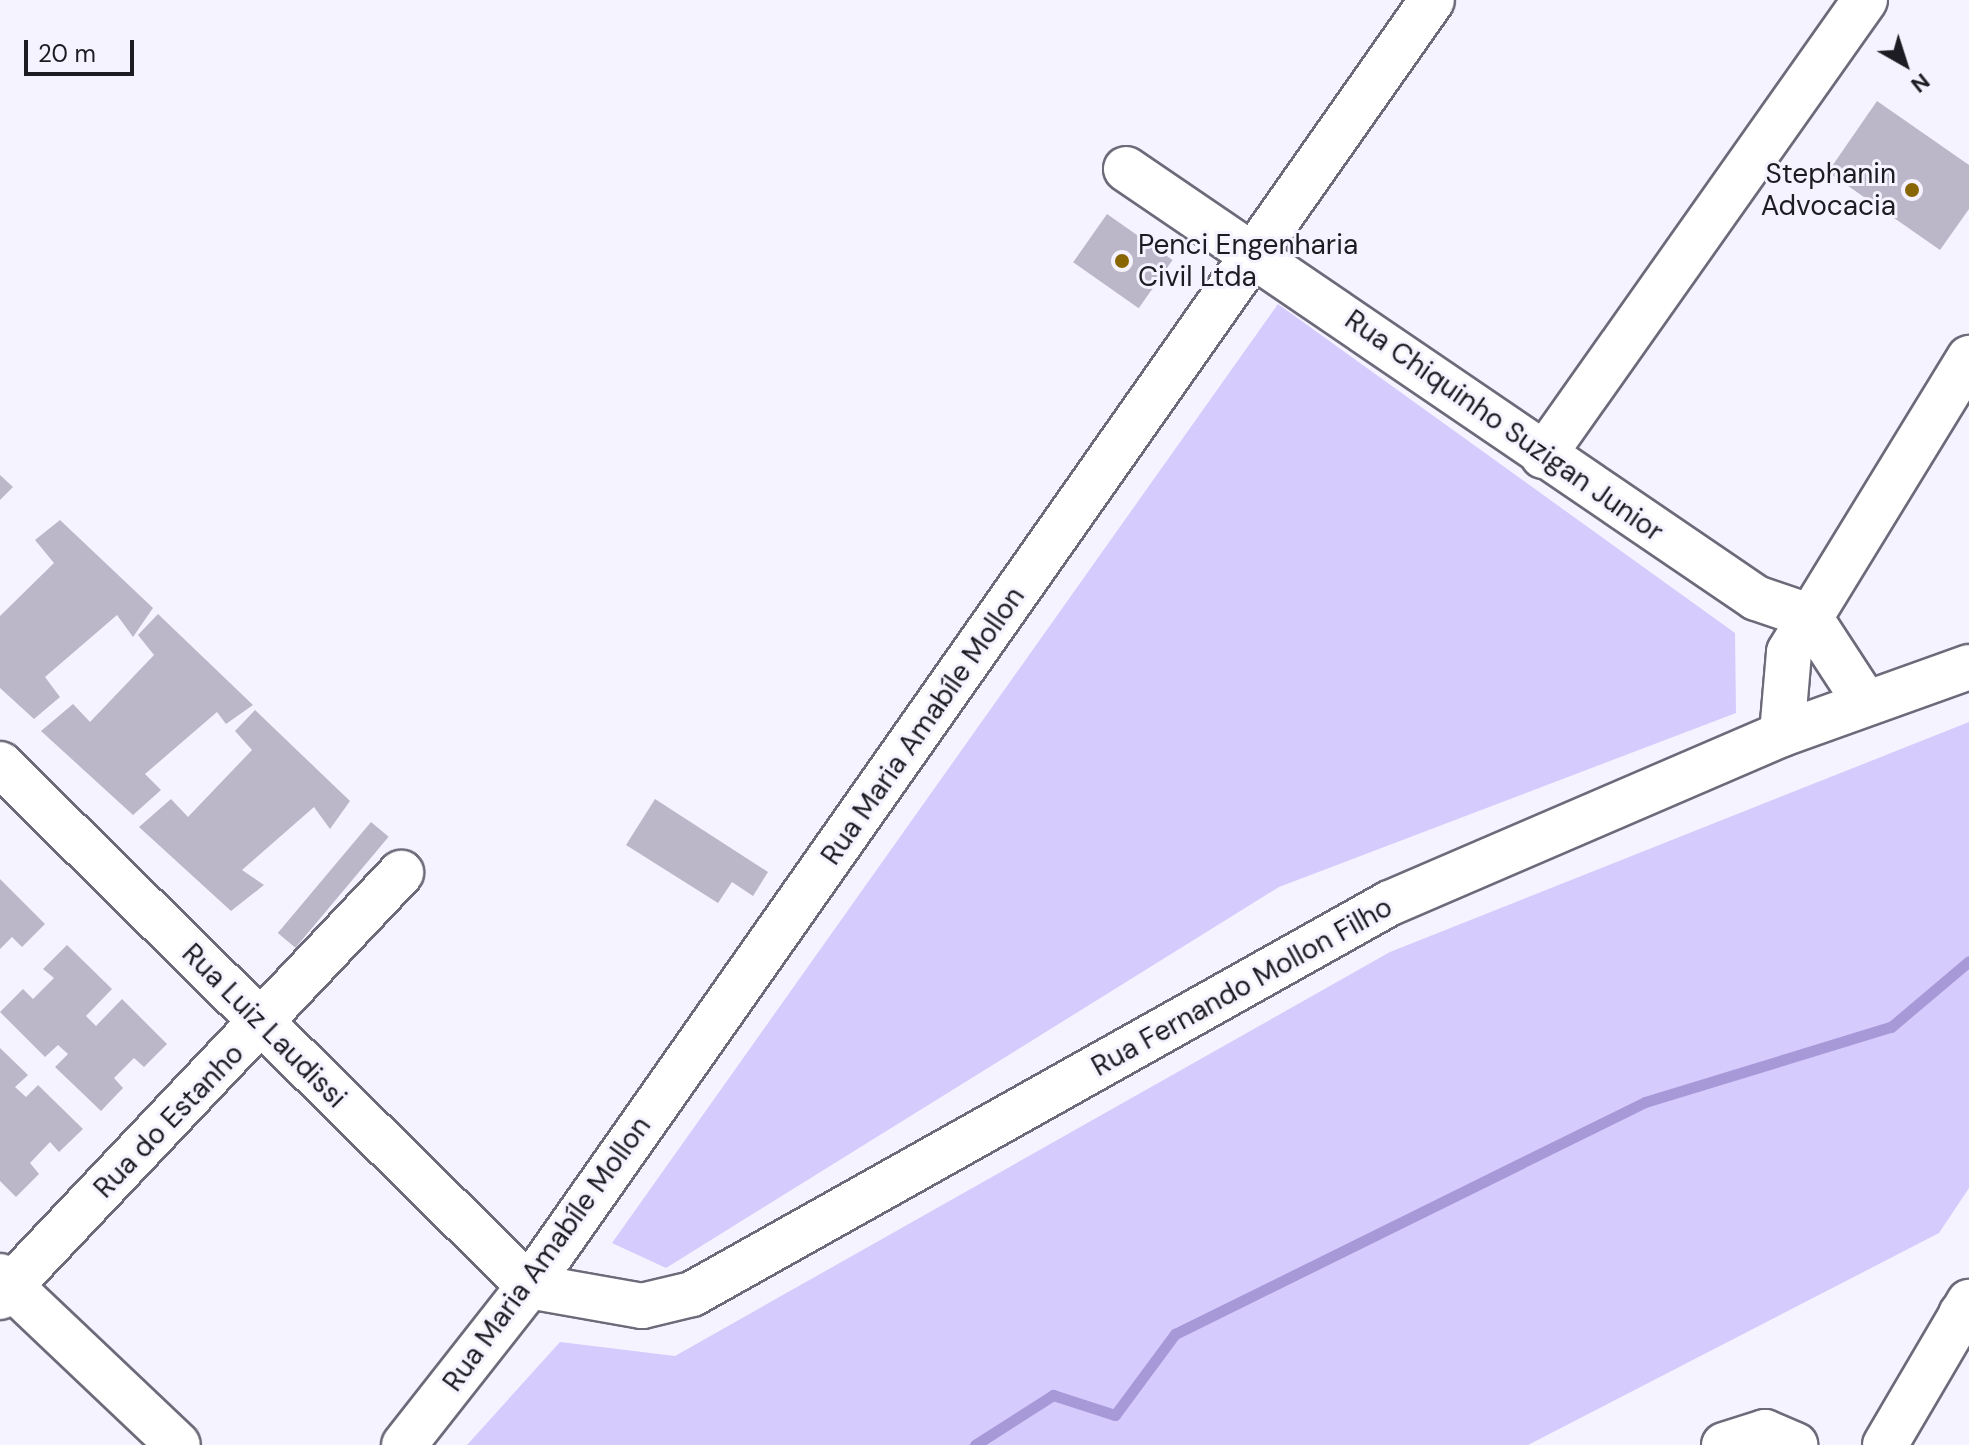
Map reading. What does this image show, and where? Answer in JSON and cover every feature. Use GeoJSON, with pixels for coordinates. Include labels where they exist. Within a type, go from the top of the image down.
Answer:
{"type":"FeatureCollection","features":[{"type":"Feature","properties":{"kind":"street","name":"Rua Maria Amabíle Mollon"},"geometry":{"type":"LineString","coordinates":[[404,1445],[529,1286],[1432,0]]}},
{"type":"Feature","properties":{"kind":"street"},"geometry":{"type":"LineString","coordinates":[[1543,456],[1865,0]]}},
{"type":"Feature","properties":{"kind":"street","name":"Rua Chiquinho Suzigan Junior"},"geometry":{"type":"LineString","coordinates":[[1126,169],[1255,253],[1543,456],[1756,598],[1809,616]]}},
{"type":"Feature","properties":{"kind":"street"},"geometry":{"type":"LineString","coordinates":[[1782,734],[1784,672],[1809,616],[1969,358]]}},
{"type":"Feature","properties":{"kind":"street"},"geometry":{"type":"LineString","coordinates":[[1809,616],[1865,702]]}},
{"type":"Feature","properties":{"kind":"street","name":"Rua Fernando Mollon Filho"},"geometry":{"type":"LineString","coordinates":[[529,1286],[642,1306],[692,1294],[1390,903],[1782,734],[1969,667]]}},
{"type":"Feature","properties":{"kind":"street","name":"Rua Luiz Laudissi"},"geometry":{"type":"LineString","coordinates":[[0,764],[529,1286]]}},
{"type":"Feature","properties":{"kind":"street","name":"Rua do Estanho"},"geometry":{"type":"LineString","coordinates":[[3,1287],[262,1025],[401,873]]}},
{"type":"Feature","properties":{"kind":"street"},"geometry":{"type":"LineString","coordinates":[[3,1287],[178,1445]]}},
{"type":"Feature","properties":{"kind":"street"},"geometry":{"type":"LineString","coordinates":[[1885,1445],[1966,1309]]}},
{"type":"Feature","properties":{"kind":"street"},"geometry":{"type":"LineString","coordinates":[[1724,1445],[1765,1432],[1795,1445]]}},
{"type":"Feature","properties":{"kind":"shaded area"},"geometry":{"type":"Polygon","coordinates":[[[1278,304],[1735,633],[1736,713],[1279,887],[666,1268],[612,1243],[1278,304]]]}},
{"type":"Feature","properties":{"kind":"shaded area"},"geometry":{"type":"Polygon","coordinates":[[[1969,722],[1969,1188],[1939,1233],[1528,1445],[467,1445],[560,1342],[675,1356],[1390,952],[1969,722]]]}},
{"type":"Feature","properties":{"kind":"building","name":"Stephanin Advocacia"},"geometry":{"type":"Polygon","coordinates":[[[1877,101],[1969,165],[1969,209],[1940,250],[1828,172],[1877,101]]]}},
{"type":"Feature","properties":{"kind":"building","name":"Penci Engenharia Civil Ltda"},"geometry":{"type":"Polygon","coordinates":[[[1107,214],[1173,260],[1139,308],[1073,262],[1107,214]]]}},
{"type":"Feature","properties":{"kind":"building"},"geometry":{"type":"Polygon","coordinates":[[[0,475],[13,487],[0,500],[0,475]]]}},
{"type":"Feature","properties":{"kind":"building"},"geometry":{"type":"Polygon","coordinates":[[[60,520],[153,608],[133,637],[117,615],[45,677],[60,697],[34,719],[0,688],[0,616],[54,563],[35,540],[60,520]]]}},
{"type":"Feature","properties":{"kind":"building"},"geometry":{"type":"Polygon","coordinates":[[[158,614],[253,705],[226,724],[217,712],[145,774],[161,790],[133,815],[41,731],[73,704],[90,722],[154,655],[138,635],[158,614]]]}},
{"type":"Feature","properties":{"kind":"building"},"geometry":{"type":"Polygon","coordinates":[[[255,710],[350,801],[330,829],[314,807],[242,870],[264,885],[231,911],[139,827],[171,799],[188,817],[252,750],[235,731],[255,710]]]}},
{"type":"Feature","properties":{"kind":"building"},"geometry":{"type":"Polygon","coordinates":[[[655,799],[768,872],[753,896],[732,882],[718,903],[626,845],[655,799]]]}},
{"type":"Feature","properties":{"kind":"building"},"geometry":{"type":"Polygon","coordinates":[[[371,822],[389,837],[295,948],[278,933],[371,822]]]}},
{"type":"Feature","properties":{"kind":"building"},"geometry":{"type":"Polygon","coordinates":[[[0,879],[45,924],[22,947],[12,937],[0,949],[0,879]]]}},
{"type":"Feature","properties":{"kind":"building"},"geometry":{"type":"Polygon","coordinates":[[[67,945],[112,989],[86,1016],[96,1026],[122,999],[167,1044],[144,1067],[134,1058],[114,1078],[123,1088],[101,1111],[55,1067],[68,1054],[58,1045],[45,1057],[0,1012],[23,989],[33,999],[54,978],[43,969],[67,945]]]}},
{"type":"Feature","properties":{"kind":"building"},"geometry":{"type":"Polygon","coordinates":[[[0,1048],[28,1075],[15,1087],[26,1097],[38,1085],[83,1129],[59,1152],[50,1142],[30,1163],[39,1174],[16,1197],[0,1181],[0,1048]]]}},
{"type":"Feature","properties":{"kind":"waterway"},"geometry":{"type":"LineString","coordinates":[[975,1445],[1053,1395],[1115,1415],[1175,1334],[1645,1102],[1891,1027],[1969,961]]}},
{"type":"Feature","properties":{"kind":"place","name":"Stephanin Advocacia"},"geometry":{"type":"Point","coordinates":[1912,190]}},
{"type":"Feature","properties":{"kind":"place","name":"Penci Engenharia Civil Ltda"},"geometry":{"type":"Point","coordinates":[1122,261]}}]}
